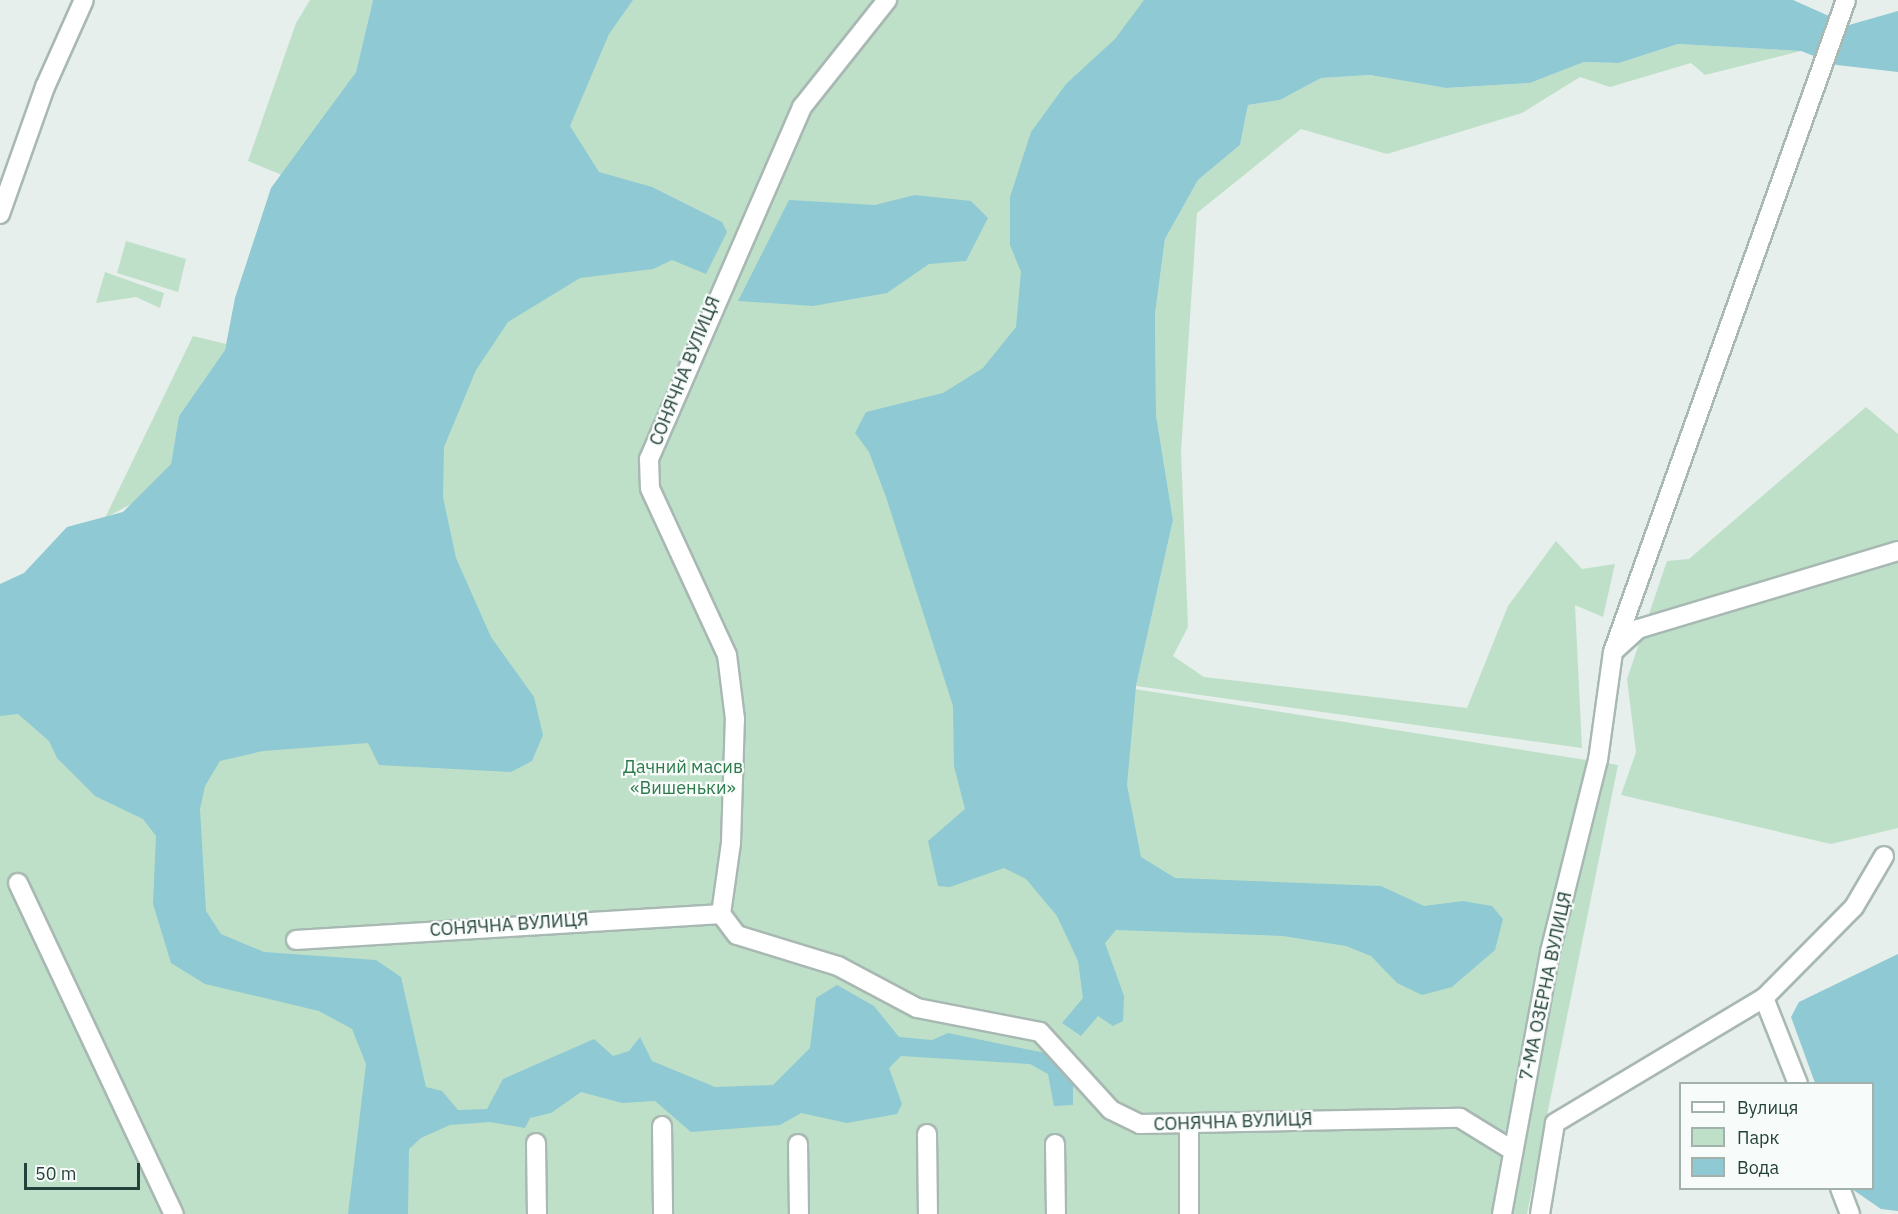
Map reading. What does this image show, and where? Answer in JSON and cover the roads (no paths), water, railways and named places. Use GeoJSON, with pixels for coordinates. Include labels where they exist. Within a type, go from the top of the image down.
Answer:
{"type":"FeatureCollection","features":[{"type":"Feature","properties":{"kind":"street"},"geometry":{"type":"LineString","coordinates":[[0,214],[45,87],[84,0]]}},
{"type":"Feature","properties":{"kind":"street","name":"СОНЯЧНА ВУЛИЦЯ"},"geometry":{"type":"LineString","coordinates":[[887,0],[802,107],[649,459],[650,488],[727,655],[735,718],[731,843],[721,915],[737,935],[838,966],[916,1008],[1040,1032],[1111,1110],[1140,1124],[1189,1125],[1460,1118],[1512,1150]]}},
{"type":"Feature","properties":{"kind":"street","name":"7-МА ОЗЕРНА ВУЛИЦЯ"},"geometry":{"type":"LineString","coordinates":[[1502,1214],[1550,952],[1599,760],[1613,652],[1821,80],[1845,3]]}},
{"type":"Feature","properties":{"kind":"street"},"geometry":{"type":"LineString","coordinates":[[1613,652],[1638,629],[1898,551]]}},
{"type":"Feature","properties":{"kind":"street"},"geometry":{"type":"LineString","coordinates":[[1540,1214],[1555,1123],[1764,998],[1854,907],[1884,856]]}},
{"type":"Feature","properties":{"kind":"street"},"geometry":{"type":"LineString","coordinates":[[18,883],[174,1214]]}},
{"type":"Feature","properties":{"kind":"street","name":"СОНЯЧНА ВУЛИЦЯ"},"geometry":{"type":"LineString","coordinates":[[296,940],[721,915]]}},
{"type":"Feature","properties":{"kind":"street"},"geometry":{"type":"LineString","coordinates":[[1764,998],[1798,1082]]}},
{"type":"Feature","properties":{"kind":"street"},"geometry":{"type":"LineString","coordinates":[[1189,1125],[1189,1214]]}},
{"type":"Feature","properties":{"kind":"street"},"geometry":{"type":"LineString","coordinates":[[662,1126],[663,1214]]}},
{"type":"Feature","properties":{"kind":"street"},"geometry":{"type":"LineString","coordinates":[[927,1134],[928,1214]]}},
{"type":"Feature","properties":{"kind":"street"},"geometry":{"type":"LineString","coordinates":[[536,1143],[537,1214]]}},
{"type":"Feature","properties":{"kind":"street"},"geometry":{"type":"LineString","coordinates":[[798,1144],[799,1214]]}},
{"type":"Feature","properties":{"kind":"street"},"geometry":{"type":"LineString","coordinates":[[1055,1144],[1056,1214]]}},
{"type":"Feature","properties":{"kind":"street"},"geometry":{"type":"LineString","coordinates":[[1840,1190],[1850,1214]]}},
{"type":"Feature","properties":{"kind":"water"},"geometry":{"type":"Polygon","coordinates":[[[373,0],[633,0],[609,34],[570,126],[599,172],[652,187],[722,222],[727,232],[706,274],[672,260],[653,269],[580,278],[508,322],[476,370],[444,447],[443,497],[456,558],[491,637],[534,697],[543,735],[532,761],[511,772],[379,765],[368,743],[263,751],[220,761],[205,786],[200,809],[206,911],[221,934],[264,952],[376,960],[401,977],[426,1087],[442,1091],[458,1110],[487,1109],[503,1079],[594,1039],[613,1056],[629,1051],[640,1037],[652,1061],[715,1087],[773,1085],[810,1048],[816,998],[837,985],[874,1006],[899,1037],[932,1040],[948,1033],[1060,1056],[1073,1080],[1073,1105],[1054,1106],[1048,1074],[1030,1064],[901,1056],[889,1068],[902,1104],[897,1114],[847,1123],[801,1113],[780,1125],[691,1132],[655,1101],[622,1103],[581,1092],[551,1113],[530,1118],[525,1128],[490,1122],[450,1125],[421,1138],[409,1149],[408,1214],[348,1214],[366,1064],[352,1029],[319,1011],[205,984],[171,963],[153,904],[156,836],[143,819],[95,796],[57,758],[49,741],[18,714],[0,716],[0,584],[24,573],[67,527],[123,512],[171,464],[179,416],[225,350],[235,298],[271,188],[356,72],[373,0]]]}},
{"type":"Feature","properties":{"kind":"water"},"geometry":{"type":"Polygon","coordinates":[[[1144,0],[1793,0],[1849,25],[1898,11],[1898,72],[1837,65],[1801,51],[1678,44],[1619,63],[1584,62],[1530,83],[1446,88],[1370,75],[1321,78],[1280,100],[1248,105],[1240,145],[1198,180],[1165,239],[1155,314],[1156,415],[1173,520],[1136,686],[1127,785],[1141,857],[1175,878],[1381,886],[1424,906],[1463,901],[1492,906],[1503,919],[1495,950],[1452,987],[1422,995],[1397,983],[1371,956],[1346,946],[1283,936],[1116,930],[1105,943],[1124,996],[1123,1021],[1113,1026],[1098,1016],[1081,1036],[1062,1023],[1083,998],[1078,961],[1057,916],[1026,879],[1004,868],[950,887],[938,886],[928,841],[965,809],[954,766],[953,706],[886,497],[869,452],[855,433],[866,412],[943,393],[983,368],[1016,327],[1021,272],[1010,245],[1010,197],[1031,132],[1066,84],[1115,39],[1144,0]]]}},
{"type":"Feature","properties":{"kind":"water"},"geometry":{"type":"Polygon","coordinates":[[[915,195],[971,201],[988,218],[966,261],[929,264],[887,293],[813,306],[738,301],[789,200],[875,205],[915,195]]]}},
{"type":"Feature","properties":{"kind":"water"},"geometry":{"type":"Polygon","coordinates":[[[1898,954],[1898,1211],[1881,1209],[1853,1190],[1874,1190],[1874,1082],[1815,1082],[1791,1017],[1799,1002],[1898,954]]]}},
{"type":"Feature","properties":{"kind":"park label","name":"Дачний масив «Вишеньки»"},"geometry":{"type":"Point","coordinates":[683,778]}}]}
